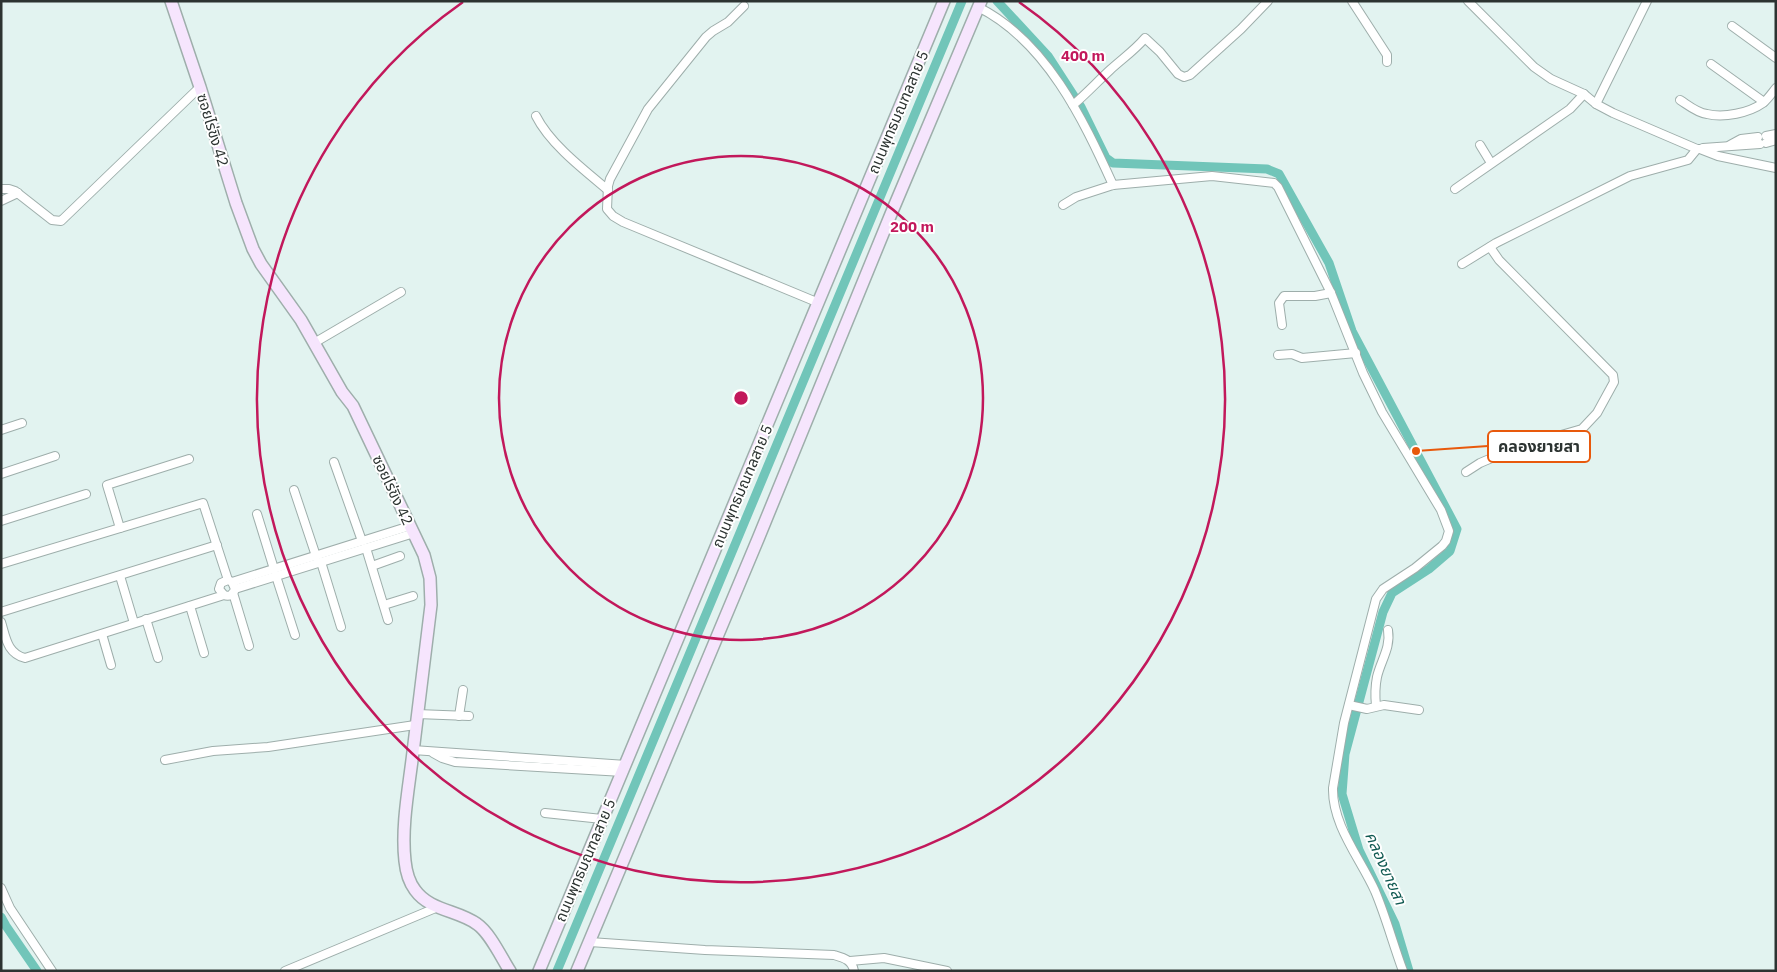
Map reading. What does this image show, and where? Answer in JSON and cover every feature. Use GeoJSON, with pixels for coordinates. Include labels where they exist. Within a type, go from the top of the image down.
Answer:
{"type":"FeatureCollection","features":[{"type":"Feature","properties":{"kind":"main road","name":"ซอยไร่ขิง 42"},"geometry":{"type":"LineString","coordinates":[[171,1],[236,203],[253,249],[261,264],[301,320],[342,392],[353,406],[412,529],[428,567],[432,588],[431,605],[405,821],[405,861],[408,873],[416,892],[427,902],[478,924],[510,971]]}},
{"type":"Feature","properties":{"kind":"main road","name":"ถนนพุทธมณฑลสาย 5"},"geometry":{"type":"LineString","coordinates":[[539,971],[944,1]]}},
{"type":"Feature","properties":{"kind":"main road"},"geometry":{"type":"LineString","coordinates":[[577,971],[980,4]]}},
{"type":"Feature","properties":{"kind":"street"},"geometry":{"type":"LineString","coordinates":[[1074,104],[1112,68],[1132,53],[1145,38],[1160,52],[1180,76],[1190,75],[1242,29],[1268,1]]}},
{"type":"Feature","properties":{"kind":"street"},"geometry":{"type":"LineString","coordinates":[[1352,1],[1387,55],[1387,62]]}},
{"type":"Feature","properties":{"kind":"street"},"geometry":{"type":"LineString","coordinates":[[1468,1],[1534,67],[1552,79],[1584,94],[1596,104],[1651,130],[1698,149],[1718,156],[1776,168]]}},
{"type":"Feature","properties":{"kind":"street"},"geometry":{"type":"LineString","coordinates":[[1596,104],[1647,1]]}},
{"type":"Feature","properties":{"kind":"street"},"geometry":{"type":"LineString","coordinates":[[980,4],[1024,42],[1050,71],[1074,104],[1113,185]]}},
{"type":"Feature","properties":{"kind":"street"},"geometry":{"type":"LineString","coordinates":[[744,6],[728,22],[706,37],[648,109],[610,179],[607,209],[622,222],[819,303]]}},
{"type":"Feature","properties":{"kind":"street"},"geometry":{"type":"LineString","coordinates":[[1732,26],[1776,58]]}},
{"type":"Feature","properties":{"kind":"street"},"geometry":{"type":"LineString","coordinates":[[1711,64],[1764,102]]}},
{"type":"Feature","properties":{"kind":"street"},"geometry":{"type":"LineString","coordinates":[[1,189],[10,189],[18,193],[52,220],[61,221],[200,87]]}},
{"type":"Feature","properties":{"kind":"street"},"geometry":{"type":"LineString","coordinates":[[1680,100],[1698,112],[1716,115],[1749,110],[1764,102],[1776,88]]}},
{"type":"Feature","properties":{"kind":"street"},"geometry":{"type":"LineString","coordinates":[[1455,189],[1570,109],[1584,94]]}},
{"type":"Feature","properties":{"kind":"street"},"geometry":{"type":"LineString","coordinates":[[536,116],[545,130],[581,168],[608,190]]}},
{"type":"Feature","properties":{"kind":"street"},"geometry":{"type":"LineString","coordinates":[[1462,264],[1496,243],[1630,176],[1688,160],[1698,149],[1729,145],[1743,146],[1776,134]]}},
{"type":"Feature","properties":{"kind":"street"},"geometry":{"type":"LineString","coordinates":[[1763,140],[1776,140]]}},
{"type":"Feature","properties":{"kind":"street"},"geometry":{"type":"LineString","coordinates":[[1480,145],[1491,163]]}},
{"type":"Feature","properties":{"kind":"street"},"geometry":{"type":"LineString","coordinates":[[1063,205],[1076,198],[1113,185],[1212,176],[1274,183],[1278,187],[1331,293],[1363,373],[1382,412],[1441,510],[1449,531],[1446,542],[1416,568],[1388,584],[1376,599],[1352,706],[1341,742],[1332,798],[1341,824],[1382,906],[1402,968],[1393,971]]}},
{"type":"Feature","properties":{"kind":"street"},"geometry":{"type":"LineString","coordinates":[[1,201],[18,193]]}},
{"type":"Feature","properties":{"kind":"street"},"geometry":{"type":"LineString","coordinates":[[1466,472],[1480,463],[1513,449],[1582,429],[1597,412],[1614,382],[1613,375],[1498,260],[1490,247]]}},
{"type":"Feature","properties":{"kind":"street"},"geometry":{"type":"LineString","coordinates":[[314,343],[401,292]]}},
{"type":"Feature","properties":{"kind":"street"},"geometry":{"type":"LineString","coordinates":[[1282,324],[1279,303],[1284,296],[1315,296],[1331,293]]}},
{"type":"Feature","properties":{"kind":"street"},"geometry":{"type":"LineString","coordinates":[[1278,354],[1292,354],[1302,358],[1356,353]]}},
{"type":"Feature","properties":{"kind":"street"},"geometry":{"type":"LineString","coordinates":[[1,430],[22,423]]}},
{"type":"Feature","properties":{"kind":"street"},"geometry":{"type":"LineString","coordinates":[[1,474],[55,456]]}},
{"type":"Feature","properties":{"kind":"street"},"geometry":{"type":"LineString","coordinates":[[120,528],[107,485],[188,459]]}},
{"type":"Feature","properties":{"kind":"street"},"geometry":{"type":"LineString","coordinates":[[334,462],[372,566],[388,620]]}},
{"type":"Feature","properties":{"kind":"street"},"geometry":{"type":"LineString","coordinates":[[294,490],[341,627]]}},
{"type":"Feature","properties":{"kind":"street"},"geometry":{"type":"LineString","coordinates":[[1,520],[86,494]]}},
{"type":"Feature","properties":{"kind":"street"},"geometry":{"type":"LineString","coordinates":[[1,564],[203,502],[216,546],[232,586],[249,646]]}},
{"type":"Feature","properties":{"kind":"street"},"geometry":{"type":"LineString","coordinates":[[257,514],[296,635]]}},
{"type":"Feature","properties":{"kind":"street"},"geometry":{"type":"LineString","coordinates":[[224,595],[220,591],[220,586],[223,582],[232,586],[412,529]]}},
{"type":"Feature","properties":{"kind":"street"},"geometry":{"type":"LineString","coordinates":[[1,612],[216,546]]}},
{"type":"Feature","properties":{"kind":"street"},"geometry":{"type":"LineString","coordinates":[[372,566],[400,556]]}},
{"type":"Feature","properties":{"kind":"street"},"geometry":{"type":"LineString","coordinates":[[120,576],[134,623]]}},
{"type":"Feature","properties":{"kind":"street"},"geometry":{"type":"LineString","coordinates":[[1,622],[9,647],[13,653],[25,658],[224,595],[229,596],[232,586]]}},
{"type":"Feature","properties":{"kind":"street"},"geometry":{"type":"LineString","coordinates":[[384,605],[413,596]]}},
{"type":"Feature","properties":{"kind":"street"},"geometry":{"type":"LineString","coordinates":[[190,606],[204,653]]}},
{"type":"Feature","properties":{"kind":"street"},"geometry":{"type":"LineString","coordinates":[[146,620],[158,658]]}},
{"type":"Feature","properties":{"kind":"street"},"geometry":{"type":"LineString","coordinates":[[1376,706],[1377,677],[1389,644],[1388,630]]}},
{"type":"Feature","properties":{"kind":"street"},"geometry":{"type":"LineString","coordinates":[[102,634],[111,665]]}},
{"type":"Feature","properties":{"kind":"street"},"geometry":{"type":"LineString","coordinates":[[459,716],[463,690]]}},
{"type":"Feature","properties":{"kind":"street"},"geometry":{"type":"LineString","coordinates":[[1352,706],[1367,709],[1384,704],[1419,710]]}},
{"type":"Feature","properties":{"kind":"street"},"geometry":{"type":"LineString","coordinates":[[165,760],[213,751],[268,747],[416,719],[469,716]]}},
{"type":"Feature","properties":{"kind":"street"},"geometry":{"type":"LineString","coordinates":[[413,750],[432,752],[442,758],[455,762],[624,768]]}},
{"type":"Feature","properties":{"kind":"street"},"geometry":{"type":"LineString","coordinates":[[545,813],[602,819]]}},
{"type":"Feature","properties":{"kind":"street"},"geometry":{"type":"LineString","coordinates":[[1,888],[10,908],[52,971]]}},
{"type":"Feature","properties":{"kind":"street"},"geometry":{"type":"LineString","coordinates":[[285,971],[438,907]]}},
{"type":"Feature","properties":{"kind":"street"},"geometry":{"type":"LineString","coordinates":[[590,942],[705,950],[834,955],[844,957],[850,961],[854,971]]}},
{"type":"Feature","properties":{"kind":"street"},"geometry":{"type":"LineString","coordinates":[[850,961],[884,958],[947,971]]}},
{"type":"Feature","properties":{"kind":"waterway"},"geometry":{"type":"LineString","coordinates":[[557,971],[962,1]]}},
{"type":"Feature","properties":{"kind":"waterway","name":"คลองยายสา"},"geometry":{"type":"LineString","coordinates":[[997,1],[1048,56],[1081,107],[1106,158],[1113,163],[1267,169],[1279,174],[1329,263],[1352,331],[1457,529],[1450,551],[1429,569],[1392,593],[1383,612],[1345,754],[1342,794],[1359,850],[1395,924],[1409,971]]}},
{"type":"Feature","properties":{"kind":"waterway"},"geometry":{"type":"LineString","coordinates":[[1,917],[37,971]]}},
{"type":"Feature","properties":{"kind":"place","name":"คลองยายสา"},"geometry":{"type":"Point","coordinates":[1416,451]}}]}
